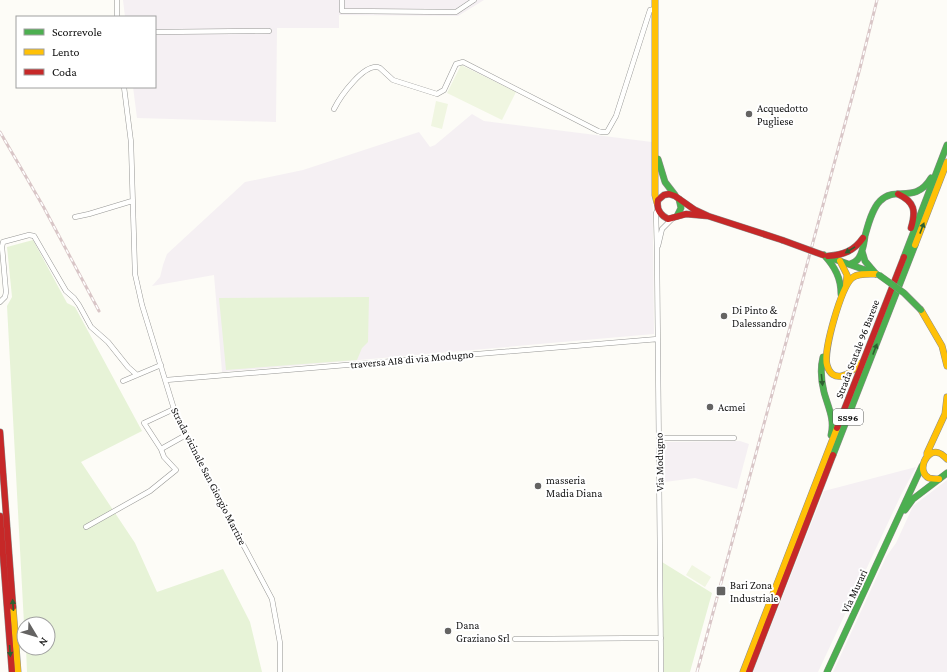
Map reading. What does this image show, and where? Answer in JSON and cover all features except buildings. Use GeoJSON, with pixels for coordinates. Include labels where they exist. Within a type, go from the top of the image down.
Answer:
{"type":"FeatureCollection","features":[{"type":"Feature","properties":{"kind":"main road"},"geometry":{"type":"LineString","coordinates":[[655,0],[655,196],[657,211],[663,217],[668,219],[692,214],[708,216]]}},
{"type":"Feature","properties":{"kind":"main road"},"geometry":{"type":"LineString","coordinates":[[850,264],[857,260],[862,249],[866,233],[880,201],[889,195],[915,193],[921,191],[926,186],[947,142]]}},
{"type":"Feature","properties":{"kind":"main road","name":"Strada Statale 96 Barese"},"geometry":{"type":"LineString","coordinates":[[743,672],[947,145]]}},
{"type":"Feature","properties":{"kind":"main road"},"geometry":{"type":"LineString","coordinates":[[656,154],[662,174],[668,186],[677,197],[691,208],[708,216],[850,264],[877,275],[904,293],[921,310],[942,346],[947,366]]}},
{"type":"Feature","properties":{"kind":"main road","name":"Strada Statale 96 Barese"},"geometry":{"type":"LineString","coordinates":[[749,671],[947,162]]}},
{"type":"Feature","properties":{"kind":"main road"},"geometry":{"type":"LineString","coordinates":[[657,203],[661,197],[666,194],[677,197],[681,208],[675,217]]}},
{"type":"Feature","properties":{"kind":"main road"},"geometry":{"type":"LineString","coordinates":[[896,194],[910,201],[914,212],[912,228],[903,250],[896,278]]}},
{"type":"Feature","properties":{"kind":"main road"},"geometry":{"type":"LineString","coordinates":[[825,256],[840,255],[852,250],[858,245],[866,233]]}},
{"type":"Feature","properties":{"kind":"main road"},"geometry":{"type":"LineString","coordinates":[[862,249],[865,262],[877,275]]}},
{"type":"Feature","properties":{"kind":"main road"},"geometry":{"type":"LineString","coordinates":[[825,256],[834,266],[840,277],[841,286],[839,303]]}},
{"type":"Feature","properties":{"kind":"main road"},"geometry":{"type":"LineString","coordinates":[[820,474],[820,463],[833,425],[832,415],[824,393],[822,360],[839,303],[846,286],[847,276],[840,261]]}},
{"type":"Feature","properties":{"kind":"main road"},"geometry":{"type":"LineString","coordinates":[[846,286],[855,276],[862,274],[877,275]]}},
{"type":"Feature","properties":{"kind":"main road"},"geometry":{"type":"LineString","coordinates":[[828,342],[826,359],[827,366],[831,372],[836,375],[842,377],[847,376],[856,369],[867,341],[879,322]]}},
{"type":"Feature","properties":{"kind":"main road","name":"Via Murari"},"geometry":{"type":"LineString","coordinates":[[827,672],[899,518],[927,453],[936,437],[945,414],[947,397]]}},
{"type":"Feature","properties":{"kind":"main road"},"geometry":{"type":"LineString","coordinates":[[0,432],[18,672]]}},
{"type":"Feature","properties":{"kind":"main road"},"geometry":{"type":"LineString","coordinates":[[936,437],[936,446],[944,456]]}},
{"type":"Feature","properties":{"kind":"main road"},"geometry":{"type":"LineString","coordinates":[[927,456],[935,453],[944,456]]}},
{"type":"Feature","properties":{"kind":"main road"},"geometry":{"type":"LineString","coordinates":[[922,466],[927,477],[931,479],[939,479]]}},
{"type":"Feature","properties":{"kind":"main road","name":"Via Murari"},"geometry":{"type":"LineString","coordinates":[[899,518],[913,499],[947,473]]}},
{"type":"Feature","properties":{"kind":"main road"},"geometry":{"type":"LineString","coordinates":[[0,516],[12,672]]}},
{"type":"Feature","properties":{"kind":"street"},"geometry":{"type":"LineString","coordinates":[[117,0],[117,16]]}},
{"type":"Feature","properties":{"kind":"street"},"geometry":{"type":"LineString","coordinates":[[342,0],[342,12],[456,12],[474,0]]}},
{"type":"Feature","properties":{"kind":"street"},"geometry":{"type":"LineString","coordinates":[[334,109],[340,98],[350,86],[372,67],[380,68],[393,80],[437,94],[444,90],[455,67],[461,62],[598,131],[606,132],[616,116],[650,10],[655,9]]}},
{"type":"Feature","properties":{"kind":"street"},"geometry":{"type":"LineString","coordinates":[[156,32],[269,31]]}},
{"type":"Feature","properties":{"kind":"street","name":"Strada vicinale San Giorgio Martire"},"geometry":{"type":"LineString","coordinates":[[124,88],[131,142],[135,274],[142,305],[174,409],[272,600],[280,643],[280,672]]}},
{"type":"Feature","properties":{"kind":"street"},"geometry":{"type":"LineString","coordinates":[[75,217],[132,201]]}},
{"type":"Feature","properties":{"kind":"street","name":"Via Modugno"},"geometry":{"type":"LineString","coordinates":[[657,211],[661,672]]}},
{"type":"Feature","properties":{"kind":"street","name":"Via Modugno"},"geometry":{"type":"LineString","coordinates":[[657,252],[662,229],[675,217]]}},
{"type":"Feature","properties":{"kind":"street"},"geometry":{"type":"LineString","coordinates":[[0,302],[5,298],[6,292],[2,246],[3,242],[29,235],[34,236],[66,291],[79,305],[89,324],[108,342],[128,368],[137,375]]}},
{"type":"Feature","properties":{"kind":"street","name":"traversa AI8 di via Modugno"},"geometry":{"type":"LineString","coordinates":[[166,380],[658,340]]}},
{"type":"Feature","properties":{"kind":"street"},"geometry":{"type":"LineString","coordinates":[[123,381],[161,365]]}},
{"type":"Feature","properties":{"kind":"street"},"geometry":{"type":"LineString","coordinates":[[86,527],[150,491],[176,470],[166,460],[161,449],[144,423],[174,409]]}},
{"type":"Feature","properties":{"kind":"street"},"geometry":{"type":"LineString","coordinates":[[161,449],[186,435]]}},
{"type":"Feature","properties":{"kind":"street"},"geometry":{"type":"LineString","coordinates":[[659,438],[734,438]]}},
{"type":"Feature","properties":{"kind":"street"},"geometry":{"type":"LineString","coordinates":[[515,639],[661,638]]}},
{"type":"Feature","properties":{"kind":"shaded area"},"geometry":{"type":"Polygon","coordinates":[[[123,0],[484,0],[458,16],[339,15],[339,28],[277,28],[276,122],[137,118],[133,88],[156,88],[156,16],[125,16],[123,0]]]}},
{"type":"Feature","properties":{"kind":"shaded area"},"geometry":{"type":"Polygon","coordinates":[[[472,114],[484,121],[652,142],[654,334],[222,372],[214,275],[152,286],[160,277],[167,254],[245,182],[303,170],[419,132],[430,147],[435,145],[472,114]]]}},
{"type":"Feature","properties":{"kind":"shaded area"},"geometry":{"type":"Polygon","coordinates":[[[740,441],[749,444],[737,489],[695,478],[665,482],[665,442],[740,441]]]}},
{"type":"Feature","properties":{"kind":"shaded area"},"geometry":{"type":"Polygon","coordinates":[[[916,467],[901,495],[818,672],[753,672],[824,491],[916,467]]]}},
{"type":"Feature","properties":{"kind":"shaded area"},"geometry":{"type":"Polygon","coordinates":[[[947,480],[947,672],[833,672],[886,557],[896,543],[913,506],[947,480]]]}},
{"type":"Feature","properties":{"kind":"green space"},"geometry":{"type":"Polygon","coordinates":[[[461,65],[516,92],[502,120],[447,93],[461,65]]]}},
{"type":"Feature","properties":{"kind":"green space"},"geometry":{"type":"Polygon","coordinates":[[[436,101],[448,104],[442,129],[431,126],[436,101]]]}},
{"type":"Feature","properties":{"kind":"green space"},"geometry":{"type":"Polygon","coordinates":[[[33,240],[67,303],[75,307],[142,431],[81,462],[135,543],[157,592],[223,569],[250,622],[262,672],[27,672],[26,656],[56,656],[56,616],[24,616],[7,306],[12,297],[7,247],[33,240]]]}},
{"type":"Feature","properties":{"kind":"green space"},"geometry":{"type":"Polygon","coordinates":[[[369,297],[368,342],[362,348],[357,360],[226,370],[219,298],[369,297]]]}},
{"type":"Feature","properties":{"kind":"green space"},"geometry":{"type":"Polygon","coordinates":[[[662,562],[712,593],[690,672],[664,672],[662,562]]]}},
{"type":"Feature","properties":{"kind":"green space"},"geometry":{"type":"Polygon","coordinates":[[[692,565],[711,577],[705,587],[686,575],[692,565]]]}},
{"type":"Feature","properties":{"kind":"railway"},"geometry":{"type":"LineString","coordinates":[[697,672],[877,0]]}},
{"type":"Feature","properties":{"kind":"railway"},"geometry":{"type":"LineString","coordinates":[[0,132],[43,206],[99,311]]}},
{"type":"Feature","properties":{"kind":"traffic: fast"},"geometry":{"type":"LineString","coordinates":[[904,257],[947,145]]}},
{"type":"Feature","properties":{"kind":"traffic: fast"},"geometry":{"type":"LineString","coordinates":[[658,159],[665,182],[675,195]]}},
{"type":"Feature","properties":{"kind":"traffic: fast"},"geometry":{"type":"LineString","coordinates":[[850,264],[860,257],[871,217],[877,204],[892,194],[912,193],[918,191],[925,186],[931,178]]}},
{"type":"Feature","properties":{"kind":"traffic: fast"},"geometry":{"type":"LineString","coordinates":[[677,216],[681,208],[679,199]]}},
{"type":"Feature","properties":{"kind":"traffic: fast"},"geometry":{"type":"LineString","coordinates":[[833,455],[915,245]]}},
{"type":"Feature","properties":{"kind":"traffic: fast"},"geometry":{"type":"LineString","coordinates":[[862,251],[865,261],[876,274]]}},
{"type":"Feature","properties":{"kind":"traffic: fast"},"geometry":{"type":"LineString","coordinates":[[824,255],[837,273],[841,294]]}},
{"type":"Feature","properties":{"kind":"traffic: fast"},"geometry":{"type":"LineString","coordinates":[[828,257],[874,273]]}},
{"type":"Feature","properties":{"kind":"traffic: fast"},"geometry":{"type":"LineString","coordinates":[[879,275],[904,293],[921,310]]}},
{"type":"Feature","properties":{"kind":"traffic: fast"},"geometry":{"type":"LineString","coordinates":[[823,357],[821,366],[822,379],[824,392],[832,418],[831,435]]}},
{"type":"Feature","properties":{"kind":"traffic: fast"},"geometry":{"type":"LineString","coordinates":[[827,672],[922,466]]}},
{"type":"Feature","properties":{"kind":"traffic: fast"},"geometry":{"type":"LineString","coordinates":[[905,510],[913,499],[947,473]]}},
{"type":"Feature","properties":{"kind":"traffic: slow"},"geometry":{"type":"LineString","coordinates":[[655,0],[655,195],[657,203]]}},
{"type":"Feature","properties":{"kind":"traffic: slow"},"geometry":{"type":"LineString","coordinates":[[915,245],[947,162]]}},
{"type":"Feature","properties":{"kind":"traffic: slow"},"geometry":{"type":"LineString","coordinates":[[840,261],[847,275],[846,286]]}},
{"type":"Feature","properties":{"kind":"traffic: slow"},"geometry":{"type":"LineString","coordinates":[[858,363],[855,368],[842,376],[833,375],[829,371],[826,358],[830,334],[838,306],[852,278],[854,276],[876,274]]}},
{"type":"Feature","properties":{"kind":"traffic: slow"},"geometry":{"type":"LineString","coordinates":[[921,310],[942,346],[947,366]]}},
{"type":"Feature","properties":{"kind":"traffic: slow"},"geometry":{"type":"LineString","coordinates":[[927,456],[945,414],[947,397]]}},
{"type":"Feature","properties":{"kind":"traffic: slow"},"geometry":{"type":"LineString","coordinates":[[743,672],[837,428]]}},
{"type":"Feature","properties":{"kind":"traffic: slow"},"geometry":{"type":"LineString","coordinates":[[939,479],[929,478],[925,475],[923,471],[924,461],[934,452],[940,453],[947,459]]}},
{"type":"Feature","properties":{"kind":"traffic: slow"},"geometry":{"type":"LineString","coordinates":[[13,607],[18,672]]}},
{"type":"Feature","properties":{"kind":"traffic: jam"},"geometry":{"type":"LineString","coordinates":[[708,216],[695,210],[675,196],[669,194],[664,195],[658,200],[659,211],[668,219],[686,214],[708,216],[782,240]]}},
{"type":"Feature","properties":{"kind":"traffic: jam"},"geometry":{"type":"LineString","coordinates":[[898,194],[908,200],[913,208],[914,212],[911,228]]}},
{"type":"Feature","properties":{"kind":"traffic: jam"},"geometry":{"type":"LineString","coordinates":[[828,256],[848,252],[863,238]]}},
{"type":"Feature","properties":{"kind":"traffic: jam"},"geometry":{"type":"LineString","coordinates":[[782,240],[823,255]]}},
{"type":"Feature","properties":{"kind":"traffic: jam"},"geometry":{"type":"LineString","coordinates":[[837,428],[904,257]]}},
{"type":"Feature","properties":{"kind":"traffic: jam"},"geometry":{"type":"LineString","coordinates":[[0,432],[13,607]]}},
{"type":"Feature","properties":{"kind":"traffic: jam"},"geometry":{"type":"LineString","coordinates":[[749,672],[833,455]]}},
{"type":"Feature","properties":{"kind":"traffic: jam"},"geometry":{"type":"LineString","coordinates":[[0,516],[12,672]]}},
{"type":"Feature","properties":{"kind":"place","name":"Acquedotto Pugliese"},"geometry":{"type":"Point","coordinates":[749,114]}},
{"type":"Feature","properties":{"kind":"place","name":"Di Pinto & Dalessandro"},"geometry":{"type":"Point","coordinates":[724,316]}},
{"type":"Feature","properties":{"kind":"place","name":"Acmei"},"geometry":{"type":"Point","coordinates":[710,407]}},
{"type":"Feature","properties":{"kind":"place","name":"masseria Madia Diana"},"geometry":{"type":"Point","coordinates":[538,486]}},
{"type":"Feature","properties":{"kind":"place","name":"Bari Zona Industriale"},"geometry":{"type":"Point","coordinates":[721,591]}},
{"type":"Feature","properties":{"kind":"place","name":"Dana Graziano Srl"},"geometry":{"type":"Point","coordinates":[448,631]}}]}
